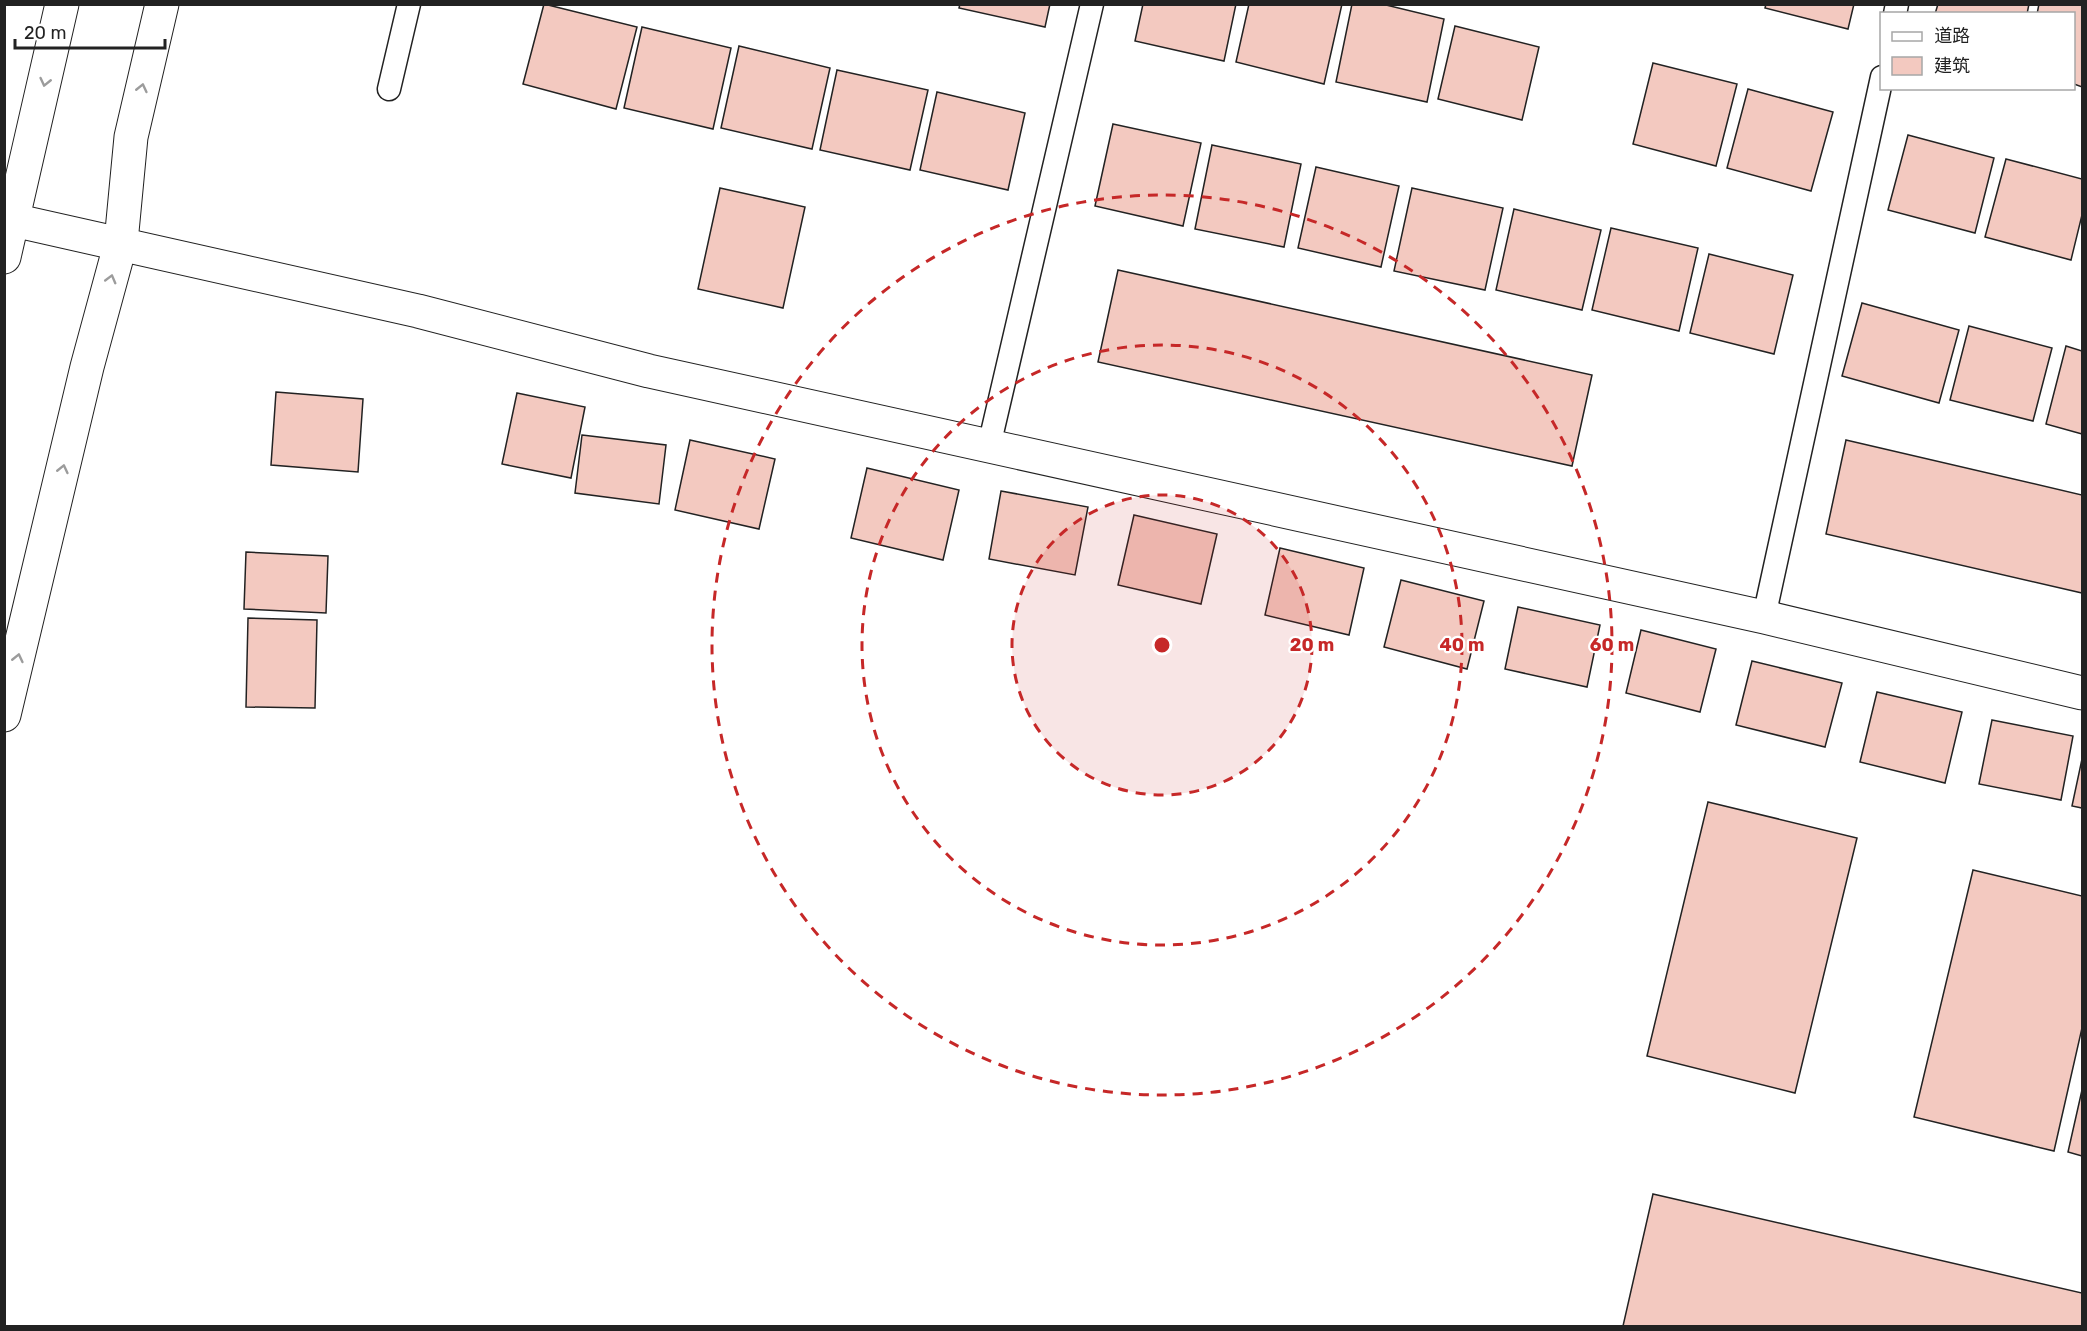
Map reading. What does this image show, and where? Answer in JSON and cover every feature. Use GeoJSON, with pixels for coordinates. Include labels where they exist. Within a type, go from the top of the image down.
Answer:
{"type":"FeatureCollection","features":[{"type":"Feature","properties":{"kind":"street"},"geometry":{"type":"LineString","coordinates":[[4,257],[62,4]]}},
{"type":"Feature","properties":{"kind":"street"},"geometry":{"type":"LineString","coordinates":[[4,715],[87,367],[121,242],[131,137],[162,4]]}},
{"type":"Feature","properties":{"kind":"street"},"geometry":{"type":"LineString","coordinates":[[13,220],[121,242],[418,310],[649,371],[1764,617],[2082,693]]}},
{"type":"Feature","properties":{"kind":"lane"},"geometry":{"type":"LineString","coordinates":[[389,89],[409,4]]}},
{"type":"Feature","properties":{"kind":"lane"},"geometry":{"type":"LineString","coordinates":[[989,446],[1092,4]]}},
{"type":"Feature","properties":{"kind":"lane"},"geometry":{"type":"LineString","coordinates":[[1764,617],[1880,82]]}},
{"type":"Feature","properties":{"kind":"building"},"geometry":{"type":"Polygon","coordinates":[[[544,4],[637,27],[616,109],[523,84],[544,4]]]}},
{"type":"Feature","properties":{"kind":"building"},"geometry":{"type":"Polygon","coordinates":[[[960,4],[1050,4],[1045,27],[959,8],[960,4]]]}},
{"type":"Feature","properties":{"kind":"building"},"geometry":{"type":"Polygon","coordinates":[[[1143,4],[1236,4],[1224,61],[1135,41],[1143,4]]]}},
{"type":"Feature","properties":{"kind":"building"},"geometry":{"type":"Polygon","coordinates":[[[1249,4],[1342,4],[1324,84],[1236,62],[1249,4]]]}},
{"type":"Feature","properties":{"kind":"building"},"geometry":{"type":"Polygon","coordinates":[[[1352,4],[1382,4],[1444,19],[1427,102],[1336,82],[1352,4]]]}},
{"type":"Feature","properties":{"kind":"building"},"geometry":{"type":"Polygon","coordinates":[[[1766,4],[1854,4],[1848,29],[1765,8],[1766,4]]]}},
{"type":"Feature","properties":{"kind":"building"},"geometry":{"type":"Polygon","coordinates":[[[1938,4],[2029,4],[2027,12],[1936,12],[1938,4]]]}},
{"type":"Feature","properties":{"kind":"building"},"geometry":{"type":"Polygon","coordinates":[[[2039,4],[2082,4],[2082,87],[2075,84],[2075,12],[2037,12],[2039,4]]]}},
{"type":"Feature","properties":{"kind":"building"},"geometry":{"type":"Polygon","coordinates":[[[1455,26],[1539,47],[1522,120],[1438,99],[1455,26]]]}},
{"type":"Feature","properties":{"kind":"building"},"geometry":{"type":"Polygon","coordinates":[[[642,27],[731,48],[713,129],[624,108],[642,27]]]}},
{"type":"Feature","properties":{"kind":"building"},"geometry":{"type":"Polygon","coordinates":[[[739,46],[830,68],[812,149],[721,128],[739,46]]]}},
{"type":"Feature","properties":{"kind":"building"},"geometry":{"type":"Polygon","coordinates":[[[1653,63],[1737,84],[1716,166],[1633,144],[1653,63]]]}},
{"type":"Feature","properties":{"kind":"building"},"geometry":{"type":"Polygon","coordinates":[[[837,70],[928,90],[910,170],[820,150],[837,70]]]}},
{"type":"Feature","properties":{"kind":"building"},"geometry":{"type":"Polygon","coordinates":[[[1748,89],[1833,112],[1811,191],[1727,168],[1748,89]]]}},
{"type":"Feature","properties":{"kind":"building"},"geometry":{"type":"Polygon","coordinates":[[[937,92],[1025,113],[1008,190],[920,170],[937,92]]]}},
{"type":"Feature","properties":{"kind":"building"},"geometry":{"type":"Polygon","coordinates":[[[1113,124],[1201,143],[1183,226],[1095,206],[1113,124]]]}},
{"type":"Feature","properties":{"kind":"building"},"geometry":{"type":"Polygon","coordinates":[[[1908,135],[1994,158],[1975,233],[1888,210],[1908,135]]]}},
{"type":"Feature","properties":{"kind":"building"},"geometry":{"type":"Polygon","coordinates":[[[1212,145],[1301,164],[1284,247],[1195,229],[1212,145]]]}},
{"type":"Feature","properties":{"kind":"building"},"geometry":{"type":"Polygon","coordinates":[[[2006,159],[2082,179],[2082,215],[2071,260],[1985,237],[2006,159]]]}},
{"type":"Feature","properties":{"kind":"building"},"geometry":{"type":"Polygon","coordinates":[[[1316,167],[1399,186],[1381,267],[1298,248],[1316,167]]]}},
{"type":"Feature","properties":{"kind":"building"},"geometry":{"type":"Polygon","coordinates":[[[720,188],[805,207],[783,308],[698,289],[720,188]]]}},
{"type":"Feature","properties":{"kind":"building"},"geometry":{"type":"Polygon","coordinates":[[[1412,188],[1503,208],[1485,290],[1394,271],[1412,188]]]}},
{"type":"Feature","properties":{"kind":"building"},"geometry":{"type":"Polygon","coordinates":[[[1514,209],[1601,230],[1582,310],[1496,290],[1514,209]]]}},
{"type":"Feature","properties":{"kind":"building"},"geometry":{"type":"Polygon","coordinates":[[[1611,228],[1698,248],[1679,331],[1592,310],[1611,228]]]}},
{"type":"Feature","properties":{"kind":"building"},"geometry":{"type":"Polygon","coordinates":[[[1709,254],[1793,275],[1774,354],[1690,333],[1709,254]]]}},
{"type":"Feature","properties":{"kind":"building"},"geometry":{"type":"Polygon","coordinates":[[[1118,270],[1592,375],[1572,466],[1098,362],[1118,270]]]}},
{"type":"Feature","properties":{"kind":"building"},"geometry":{"type":"Polygon","coordinates":[[[1862,303],[1959,330],[1939,403],[1842,376],[1862,303]]]}},
{"type":"Feature","properties":{"kind":"building"},"geometry":{"type":"Polygon","coordinates":[[[1969,326],[2052,348],[2033,421],[1950,400],[1969,326]]]}},
{"type":"Feature","properties":{"kind":"building"},"geometry":{"type":"Polygon","coordinates":[[[2066,346],[2082,351],[2082,434],[2046,424],[2066,346]]]}},
{"type":"Feature","properties":{"kind":"building"},"geometry":{"type":"Polygon","coordinates":[[[276,392],[363,399],[358,472],[271,465],[276,392]]]}},
{"type":"Feature","properties":{"kind":"building"},"geometry":{"type":"Polygon","coordinates":[[[517,393],[585,407],[571,478],[502,464],[517,393]]]}},
{"type":"Feature","properties":{"kind":"building"},"geometry":{"type":"Polygon","coordinates":[[[582,435],[666,445],[659,504],[575,493],[582,435]]]}},
{"type":"Feature","properties":{"kind":"building"},"geometry":{"type":"Polygon","coordinates":[[[690,440],[775,459],[759,529],[675,510],[690,440]]]}},
{"type":"Feature","properties":{"kind":"building"},"geometry":{"type":"Polygon","coordinates":[[[1846,440],[2082,495],[2082,593],[1826,534],[1846,440]]]}},
{"type":"Feature","properties":{"kind":"building"},"geometry":{"type":"Polygon","coordinates":[[[867,468],[959,490],[943,560],[851,538],[867,468]]]}},
{"type":"Feature","properties":{"kind":"building"},"geometry":{"type":"Polygon","coordinates":[[[1001,491],[1088,507],[1075,575],[989,559],[1001,491]]]}},
{"type":"Feature","properties":{"kind":"building"},"geometry":{"type":"Polygon","coordinates":[[[1134,515],[1217,534],[1201,604],[1118,585],[1134,515]]]}},
{"type":"Feature","properties":{"kind":"building"},"geometry":{"type":"Polygon","coordinates":[[[1280,548],[1364,568],[1349,635],[1265,615],[1280,548]]]}},
{"type":"Feature","properties":{"kind":"building"},"geometry":{"type":"Polygon","coordinates":[[[246,552],[328,556],[326,613],[244,609],[246,552]]]}},
{"type":"Feature","properties":{"kind":"building"},"geometry":{"type":"Polygon","coordinates":[[[1401,580],[1484,601],[1467,669],[1384,647],[1401,580]]]}},
{"type":"Feature","properties":{"kind":"building"},"geometry":{"type":"Polygon","coordinates":[[[1518,607],[1600,625],[1587,687],[1505,669],[1518,607]]]}},
{"type":"Feature","properties":{"kind":"building"},"geometry":{"type":"Polygon","coordinates":[[[248,618],[317,620],[315,708],[246,707],[248,618]]]}},
{"type":"Feature","properties":{"kind":"building"},"geometry":{"type":"Polygon","coordinates":[[[1641,630],[1716,649],[1700,712],[1626,693],[1641,630]]]}},
{"type":"Feature","properties":{"kind":"building"},"geometry":{"type":"Polygon","coordinates":[[[1752,661],[1842,683],[1825,747],[1736,725],[1752,661]]]}},
{"type":"Feature","properties":{"kind":"building"},"geometry":{"type":"Polygon","coordinates":[[[1877,692],[1962,712],[1945,783],[1860,762],[1877,692]]]}},
{"type":"Feature","properties":{"kind":"building"},"geometry":{"type":"Polygon","coordinates":[[[1992,720],[2073,736],[2061,800],[1979,784],[1992,720]]]}},
{"type":"Feature","properties":{"kind":"building"},"geometry":{"type":"Polygon","coordinates":[[[2082,759],[2082,808],[2072,806],[2082,759]]]}},
{"type":"Feature","properties":{"kind":"building"},"geometry":{"type":"Polygon","coordinates":[[[1708,802],[1857,838],[1795,1093],[1647,1056],[1708,802]]]}},
{"type":"Feature","properties":{"kind":"building"},"geometry":{"type":"Polygon","coordinates":[[[1973,870],[2082,896],[2082,1028],[2054,1151],[1914,1117],[1973,870]]]}},
{"type":"Feature","properties":{"kind":"building"},"geometry":{"type":"Polygon","coordinates":[[[2082,1090],[2082,1156],[2068,1152],[2082,1090]]]}},
{"type":"Feature","properties":{"kind":"building"},"geometry":{"type":"Polygon","coordinates":[[[1653,1194],[2082,1293],[2082,1326],[1623,1326],[1653,1194]]]}}]}
